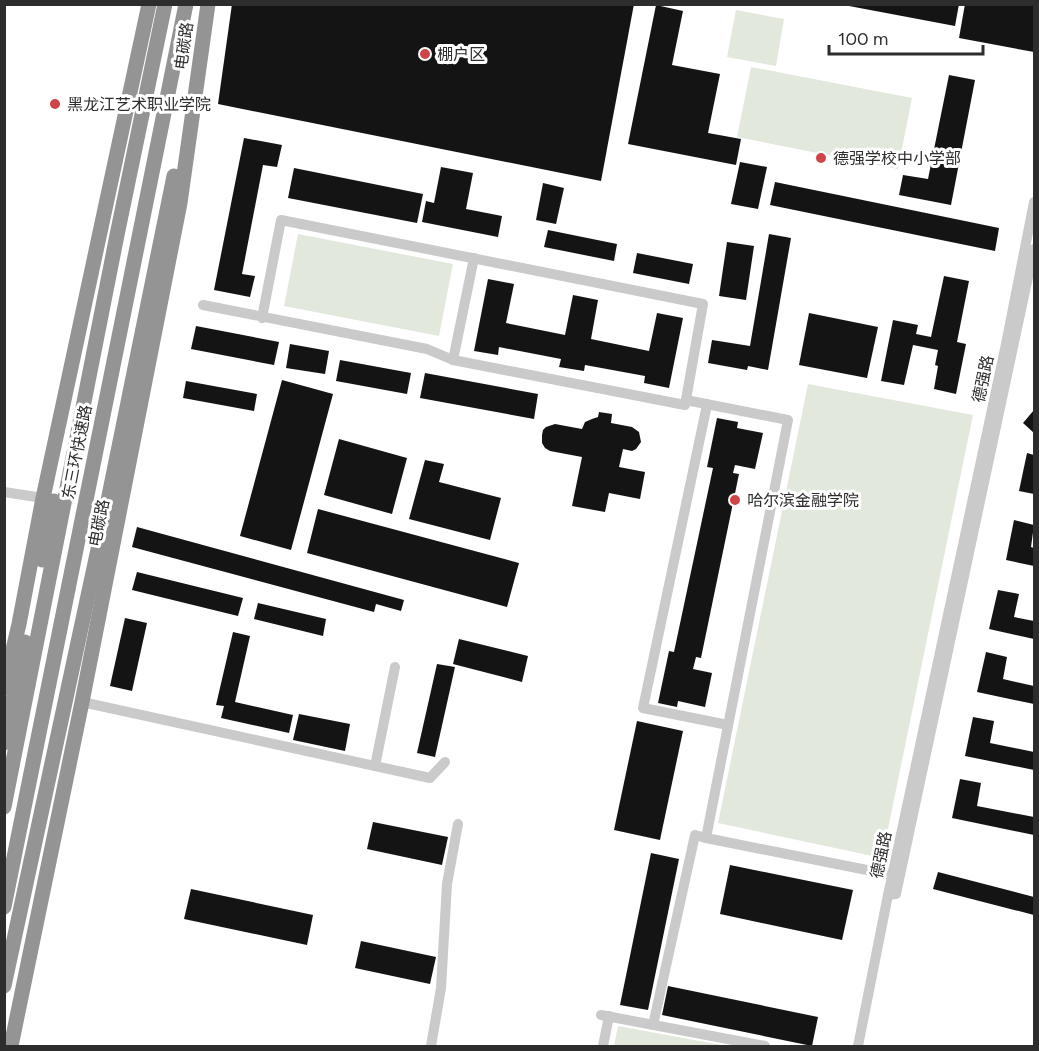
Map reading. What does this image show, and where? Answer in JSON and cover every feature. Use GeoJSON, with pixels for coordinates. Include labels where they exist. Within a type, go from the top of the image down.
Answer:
{"type":"FeatureCollection","features":[{"type":"Feature","properties":{"kind":"highway"},"geometry":{"type":"LineString","coordinates":[[4,688],[149,4]]}},
{"type":"Feature","properties":{"kind":"highway","name":"东三环快速路"},"geometry":{"type":"LineString","coordinates":[[4,807],[165,4]]}},
{"type":"Feature","properties":{"kind":"highway","name":"东三环快速路"},"geometry":{"type":"LineString","coordinates":[[4,907],[186,4]]}},
{"type":"Feature","properties":{"kind":"highway"},"geometry":{"type":"LineString","coordinates":[[4,986],[100,540],[208,4]]}},
{"type":"Feature","properties":{"kind":"highway","name":"电碳路"},"geometry":{"type":"LineString","coordinates":[[11,1047],[82,702],[180,202],[208,4]]}},
{"type":"Feature","properties":{"kind":"highway"},"geometry":{"type":"LineString","coordinates":[[4,744],[97,283],[105,211]]}},
{"type":"Feature","properties":{"kind":"street","name":"德强路"},"geometry":{"type":"LineString","coordinates":[[1035,202],[888,895],[896,894],[1035,249]]}},
{"type":"Feature","properties":{"kind":"street"},"geometry":{"type":"LineString","coordinates":[[203,305],[262,318],[427,349],[453,360],[685,405],[703,304],[281,220],[262,318]]}},
{"type":"Feature","properties":{"kind":"street"},"geometry":{"type":"LineString","coordinates":[[453,360],[474,258]]}},
{"type":"Feature","properties":{"kind":"street"},"geometry":{"type":"LineString","coordinates":[[686,400],[788,420],[706,838]]}},
{"type":"Feature","properties":{"kind":"street"},"geometry":{"type":"LineString","coordinates":[[707,405],[643,708],[728,725]]}},
{"type":"Feature","properties":{"kind":"street"},"geometry":{"type":"LineString","coordinates":[[4,492],[44,498]]}},
{"type":"Feature","properties":{"kind":"street"},"geometry":{"type":"LineString","coordinates":[[375,766],[395,667]]}},
{"type":"Feature","properties":{"kind":"street"},"geometry":{"type":"LineString","coordinates":[[82,702],[430,778],[445,762]]}},
{"type":"Feature","properties":{"kind":"street"},"geometry":{"type":"LineString","coordinates":[[431,1047],[441,988],[447,884],[458,824]]}},
{"type":"Feature","properties":{"kind":"street"},"geometry":{"type":"LineString","coordinates":[[653,1025],[695,836],[892,875]]}},
{"type":"Feature","properties":{"kind":"street"},"geometry":{"type":"LineString","coordinates":[[858,1047],[888,895]]}},
{"type":"Feature","properties":{"kind":"street"},"geometry":{"type":"LineString","coordinates":[[603,1047],[605,1015],[765,1047]]}},
{"type":"Feature","properties":{"kind":"shaded area"},"geometry":{"type":"Polygon","coordinates":[[[736,10],[784,19],[776,66],[727,57],[736,10]]]}},
{"type":"Feature","properties":{"kind":"shaded area"},"geometry":{"type":"Polygon","coordinates":[[[751,67],[912,98],[898,169],[737,137],[751,67]]]}},
{"type":"Feature","properties":{"kind":"shaded area"},"geometry":{"type":"Polygon","coordinates":[[[298,234],[453,264],[439,336],[284,306],[298,234]]]}},
{"type":"Feature","properties":{"kind":"shaded area"},"geometry":{"type":"Polygon","coordinates":[[[808,384],[973,415],[882,858],[718,823],[808,384]]]}},
{"type":"Feature","properties":{"kind":"shaded area"},"geometry":{"type":"Polygon","coordinates":[[[618,1026],[727,1046],[614,1046],[618,1026]]]}},
{"type":"Feature","properties":{"kind":"building","name":"棚户区"},"geometry":{"type":"Polygon","coordinates":[[[232,4],[634,4],[601,181],[218,104],[232,4]]]}},
{"type":"Feature","properties":{"kind":"building"},"geometry":{"type":"Polygon","coordinates":[[[849,4],[959,4],[955,26],[849,6],[849,4]]]}},
{"type":"Feature","properties":{"kind":"building"},"geometry":{"type":"Polygon","coordinates":[[[965,4],[1034,4],[1034,52],[959,38],[965,4]]]}},
{"type":"Feature","properties":{"kind":"building"},"geometry":{"type":"Polygon","coordinates":[[[656,5],[683,11],[672,65],[720,74],[708,133],[741,139],[736,165],[628,144],[656,5]]]}},
{"type":"Feature","properties":{"kind":"building"},"geometry":{"type":"Polygon","coordinates":[[[949,75],[975,80],[951,205],[899,195],[903,175],[928,179],[949,75]]]}},
{"type":"Feature","properties":{"kind":"building"},"geometry":{"type":"Polygon","coordinates":[[[244,138],[282,145],[277,167],[263,165],[242,274],[255,276],[250,297],[214,290],[244,138]]]}},
{"type":"Feature","properties":{"kind":"building"},"geometry":{"type":"Polygon","coordinates":[[[740,162],[767,167],[758,209],[731,204],[740,162]]]}},
{"type":"Feature","properties":{"kind":"building"},"geometry":{"type":"Polygon","coordinates":[[[441,167],[473,173],[466,209],[502,216],[498,237],[422,222],[426,201],[434,203],[441,167]]]}},
{"type":"Feature","properties":{"kind":"building"},"geometry":{"type":"Polygon","coordinates":[[[294,168],[423,194],[417,223],[288,198],[294,168]]]}},
{"type":"Feature","properties":{"kind":"building"},"geometry":{"type":"Polygon","coordinates":[[[775,182],[999,228],[995,251],[770,205],[775,182]]]}},
{"type":"Feature","properties":{"kind":"building"},"geometry":{"type":"Polygon","coordinates":[[[543,183],[564,188],[556,224],[536,220],[543,183]]]}},
{"type":"Feature","properties":{"kind":"building"},"geometry":{"type":"Polygon","coordinates":[[[548,230],[617,244],[614,261],[544,247],[548,230]]]}},
{"type":"Feature","properties":{"kind":"building"},"geometry":{"type":"Polygon","coordinates":[[[769,234],[791,238],[768,370],[748,366],[747,370],[708,363],[712,340],[750,346],[769,234]]]}},
{"type":"Feature","properties":{"kind":"building"},"geometry":{"type":"Polygon","coordinates":[[[727,242],[754,246],[746,300],[719,296],[727,242]]]}},
{"type":"Feature","properties":{"kind":"building"},"geometry":{"type":"Polygon","coordinates":[[[637,253],[693,264],[689,284],[633,273],[637,253]]]}},
{"type":"Feature","properties":{"kind":"building"},"geometry":{"type":"Polygon","coordinates":[[[944,276],[969,281],[957,342],[966,344],[956,394],[934,389],[938,350],[913,345],[904,385],[881,381],[893,320],[918,325],[916,334],[931,337],[944,276]]]}},
{"type":"Feature","properties":{"kind":"building"},"geometry":{"type":"Polygon","coordinates":[[[488,279],[514,284],[506,323],[565,335],[573,295],[598,300],[591,339],[649,351],[657,313],[683,318],[669,388],[644,383],[645,376],[585,365],[584,371],[559,367],[561,359],[499,347],[498,355],[474,351],[488,279]]]}},
{"type":"Feature","properties":{"kind":"building"},"geometry":{"type":"Polygon","coordinates":[[[809,313],[878,327],[867,378],[799,365],[809,313]]]}},
{"type":"Feature","properties":{"kind":"building"},"geometry":{"type":"Polygon","coordinates":[[[196,326],[279,342],[274,365],[191,349],[196,326]]]}},
{"type":"Feature","properties":{"kind":"building"},"geometry":{"type":"Polygon","coordinates":[[[290,344],[329,351],[325,374],[286,368],[290,344]]]}},
{"type":"Feature","properties":{"kind":"building"},"geometry":{"type":"Polygon","coordinates":[[[340,360],[411,373],[407,394],[336,381],[340,360]]]}},
{"type":"Feature","properties":{"kind":"building"},"geometry":{"type":"Polygon","coordinates":[[[425,373],[538,394],[534,419],[420,398],[425,373]]]}},
{"type":"Feature","properties":{"kind":"building"},"geometry":{"type":"Polygon","coordinates":[[[282,380],[333,394],[291,550],[240,536],[282,380]]]}},
{"type":"Feature","properties":{"kind":"building"},"geometry":{"type":"Polygon","coordinates":[[[186,381],[257,394],[254,411],[183,398],[186,381]]]}},
{"type":"Feature","properties":{"kind":"building"},"geometry":{"type":"Polygon","coordinates":[[[1034,410],[1034,433],[1023,423],[1034,410]]]}},
{"type":"Feature","properties":{"kind":"building"},"geometry":{"type":"Polygon","coordinates":[[[599,412],[612,414],[611,423],[632,427],[639,432],[641,442],[632,451],[623,449],[619,467],[645,472],[640,499],[609,493],[605,512],[572,506],[582,457],[550,451],[542,443],[543,430],[546,427],[555,424],[582,429],[585,422],[598,417],[599,412]]]}},
{"type":"Feature","properties":{"kind":"building"},"geometry":{"type":"Polygon","coordinates":[[[717,418],[738,422],[737,428],[763,433],[755,469],[735,465],[733,473],[739,474],[701,658],[696,657],[693,669],[712,673],[705,707],[678,701],[677,707],[658,703],[669,651],[674,652],[713,468],[707,467],[717,418]]]}},
{"type":"Feature","properties":{"kind":"building"},"geometry":{"type":"Polygon","coordinates":[[[339,439],[407,458],[392,514],[324,495],[339,439]]]}},
{"type":"Feature","properties":{"kind":"building"},"geometry":{"type":"Polygon","coordinates":[[[1027,453],[1034,455],[1034,494],[1019,491],[1027,453]]]}},
{"type":"Feature","properties":{"kind":"building"},"geometry":{"type":"Polygon","coordinates":[[[425,460],[444,464],[439,482],[501,498],[490,540],[409,519],[425,460]]]}},
{"type":"Feature","properties":{"kind":"building"},"geometry":{"type":"Polygon","coordinates":[[[318,509],[519,563],[507,607],[307,553],[318,509]]]}},
{"type":"Feature","properties":{"kind":"building"},"geometry":{"type":"Polygon","coordinates":[[[1014,520],[1034,525],[1031,547],[1034,548],[1034,566],[1006,560],[1014,520]]]}},
{"type":"Feature","properties":{"kind":"building"},"geometry":{"type":"Polygon","coordinates":[[[137,527],[404,600],[401,611],[376,604],[374,612],[132,547],[137,527]]]}},
{"type":"Feature","properties":{"kind":"building"},"geometry":{"type":"Polygon","coordinates":[[[137,572],[243,598],[238,616],[132,590],[137,572]]]}},
{"type":"Feature","properties":{"kind":"building"},"geometry":{"type":"Polygon","coordinates":[[[998,590],[1019,594],[1014,617],[1034,621],[1034,639],[989,629],[998,590]]]}},
{"type":"Feature","properties":{"kind":"building"},"geometry":{"type":"Polygon","coordinates":[[[258,603],[326,619],[323,636],[254,619],[258,603]]]}},
{"type":"Feature","properties":{"kind":"building"},"geometry":{"type":"Polygon","coordinates":[[[125,618],[147,623],[132,691],[110,686],[125,618]]]}},
{"type":"Feature","properties":{"kind":"building"},"geometry":{"type":"Polygon","coordinates":[[[233,632],[250,636],[235,702],[293,715],[289,733],[221,718],[224,706],[216,705],[233,632]]]}},
{"type":"Feature","properties":{"kind":"building"},"geometry":{"type":"Polygon","coordinates":[[[459,639],[528,656],[522,682],[453,664],[459,639]]]}},
{"type":"Feature","properties":{"kind":"building"},"geometry":{"type":"Polygon","coordinates":[[[986,652],[1007,657],[1003,679],[1034,686],[1034,704],[977,692],[986,652]]]}},
{"type":"Feature","properties":{"kind":"building"},"geometry":{"type":"Polygon","coordinates":[[[437,664],[455,667],[435,757],[417,753],[437,664]]]}},
{"type":"Feature","properties":{"kind":"building"},"geometry":{"type":"Polygon","coordinates":[[[299,714],[350,724],[345,751],[293,740],[299,714]]]}},
{"type":"Feature","properties":{"kind":"building"},"geometry":{"type":"Polygon","coordinates":[[[973,717],[994,721],[990,743],[1034,752],[1034,770],[965,756],[973,717]]]}},
{"type":"Feature","properties":{"kind":"building"},"geometry":{"type":"Polygon","coordinates":[[[637,721],[683,731],[660,840],[614,830],[637,721]]]}},
{"type":"Feature","properties":{"kind":"building"},"geometry":{"type":"Polygon","coordinates":[[[960,779],[981,783],[977,806],[1034,817],[1034,835],[952,818],[960,779]]]}},
{"type":"Feature","properties":{"kind":"building"},"geometry":{"type":"Polygon","coordinates":[[[373,822],[448,837],[442,865],[367,849],[373,822]]]}},
{"type":"Feature","properties":{"kind":"building"},"geometry":{"type":"Polygon","coordinates":[[[651,853],[679,859],[648,1010],[620,1005],[651,853]]]}},
{"type":"Feature","properties":{"kind":"building"},"geometry":{"type":"Polygon","coordinates":[[[730,865],[853,890],[842,940],[720,914],[730,865]]]}},
{"type":"Feature","properties":{"kind":"building"},"geometry":{"type":"Polygon","coordinates":[[[938,872],[1034,897],[1034,915],[933,889],[938,872]]]}},
{"type":"Feature","properties":{"kind":"building"},"geometry":{"type":"Polygon","coordinates":[[[191,889],[313,915],[307,945],[184,919],[191,889]]]}},
{"type":"Feature","properties":{"kind":"building"},"geometry":{"type":"Polygon","coordinates":[[[361,941],[436,957],[430,984],[355,968],[361,941]]]}},
{"type":"Feature","properties":{"kind":"building"},"geometry":{"type":"Polygon","coordinates":[[[668,986],[818,1017],[812,1046],[662,1015],[668,986]]]}},
{"type":"Feature","properties":{"kind":"place","name":"棚户区"},"geometry":{"type":"Point","coordinates":[425,54]}},
{"type":"Feature","properties":{"kind":"place","name":"黑龙江艺术职业学院"},"geometry":{"type":"Point","coordinates":[55,104]}},
{"type":"Feature","properties":{"kind":"place","name":"德强学校中小学部"},"geometry":{"type":"Point","coordinates":[821,158]}},
{"type":"Feature","properties":{"kind":"place","name":"哈尔滨金融学院"},"geometry":{"type":"Point","coordinates":[735,500]}}]}
